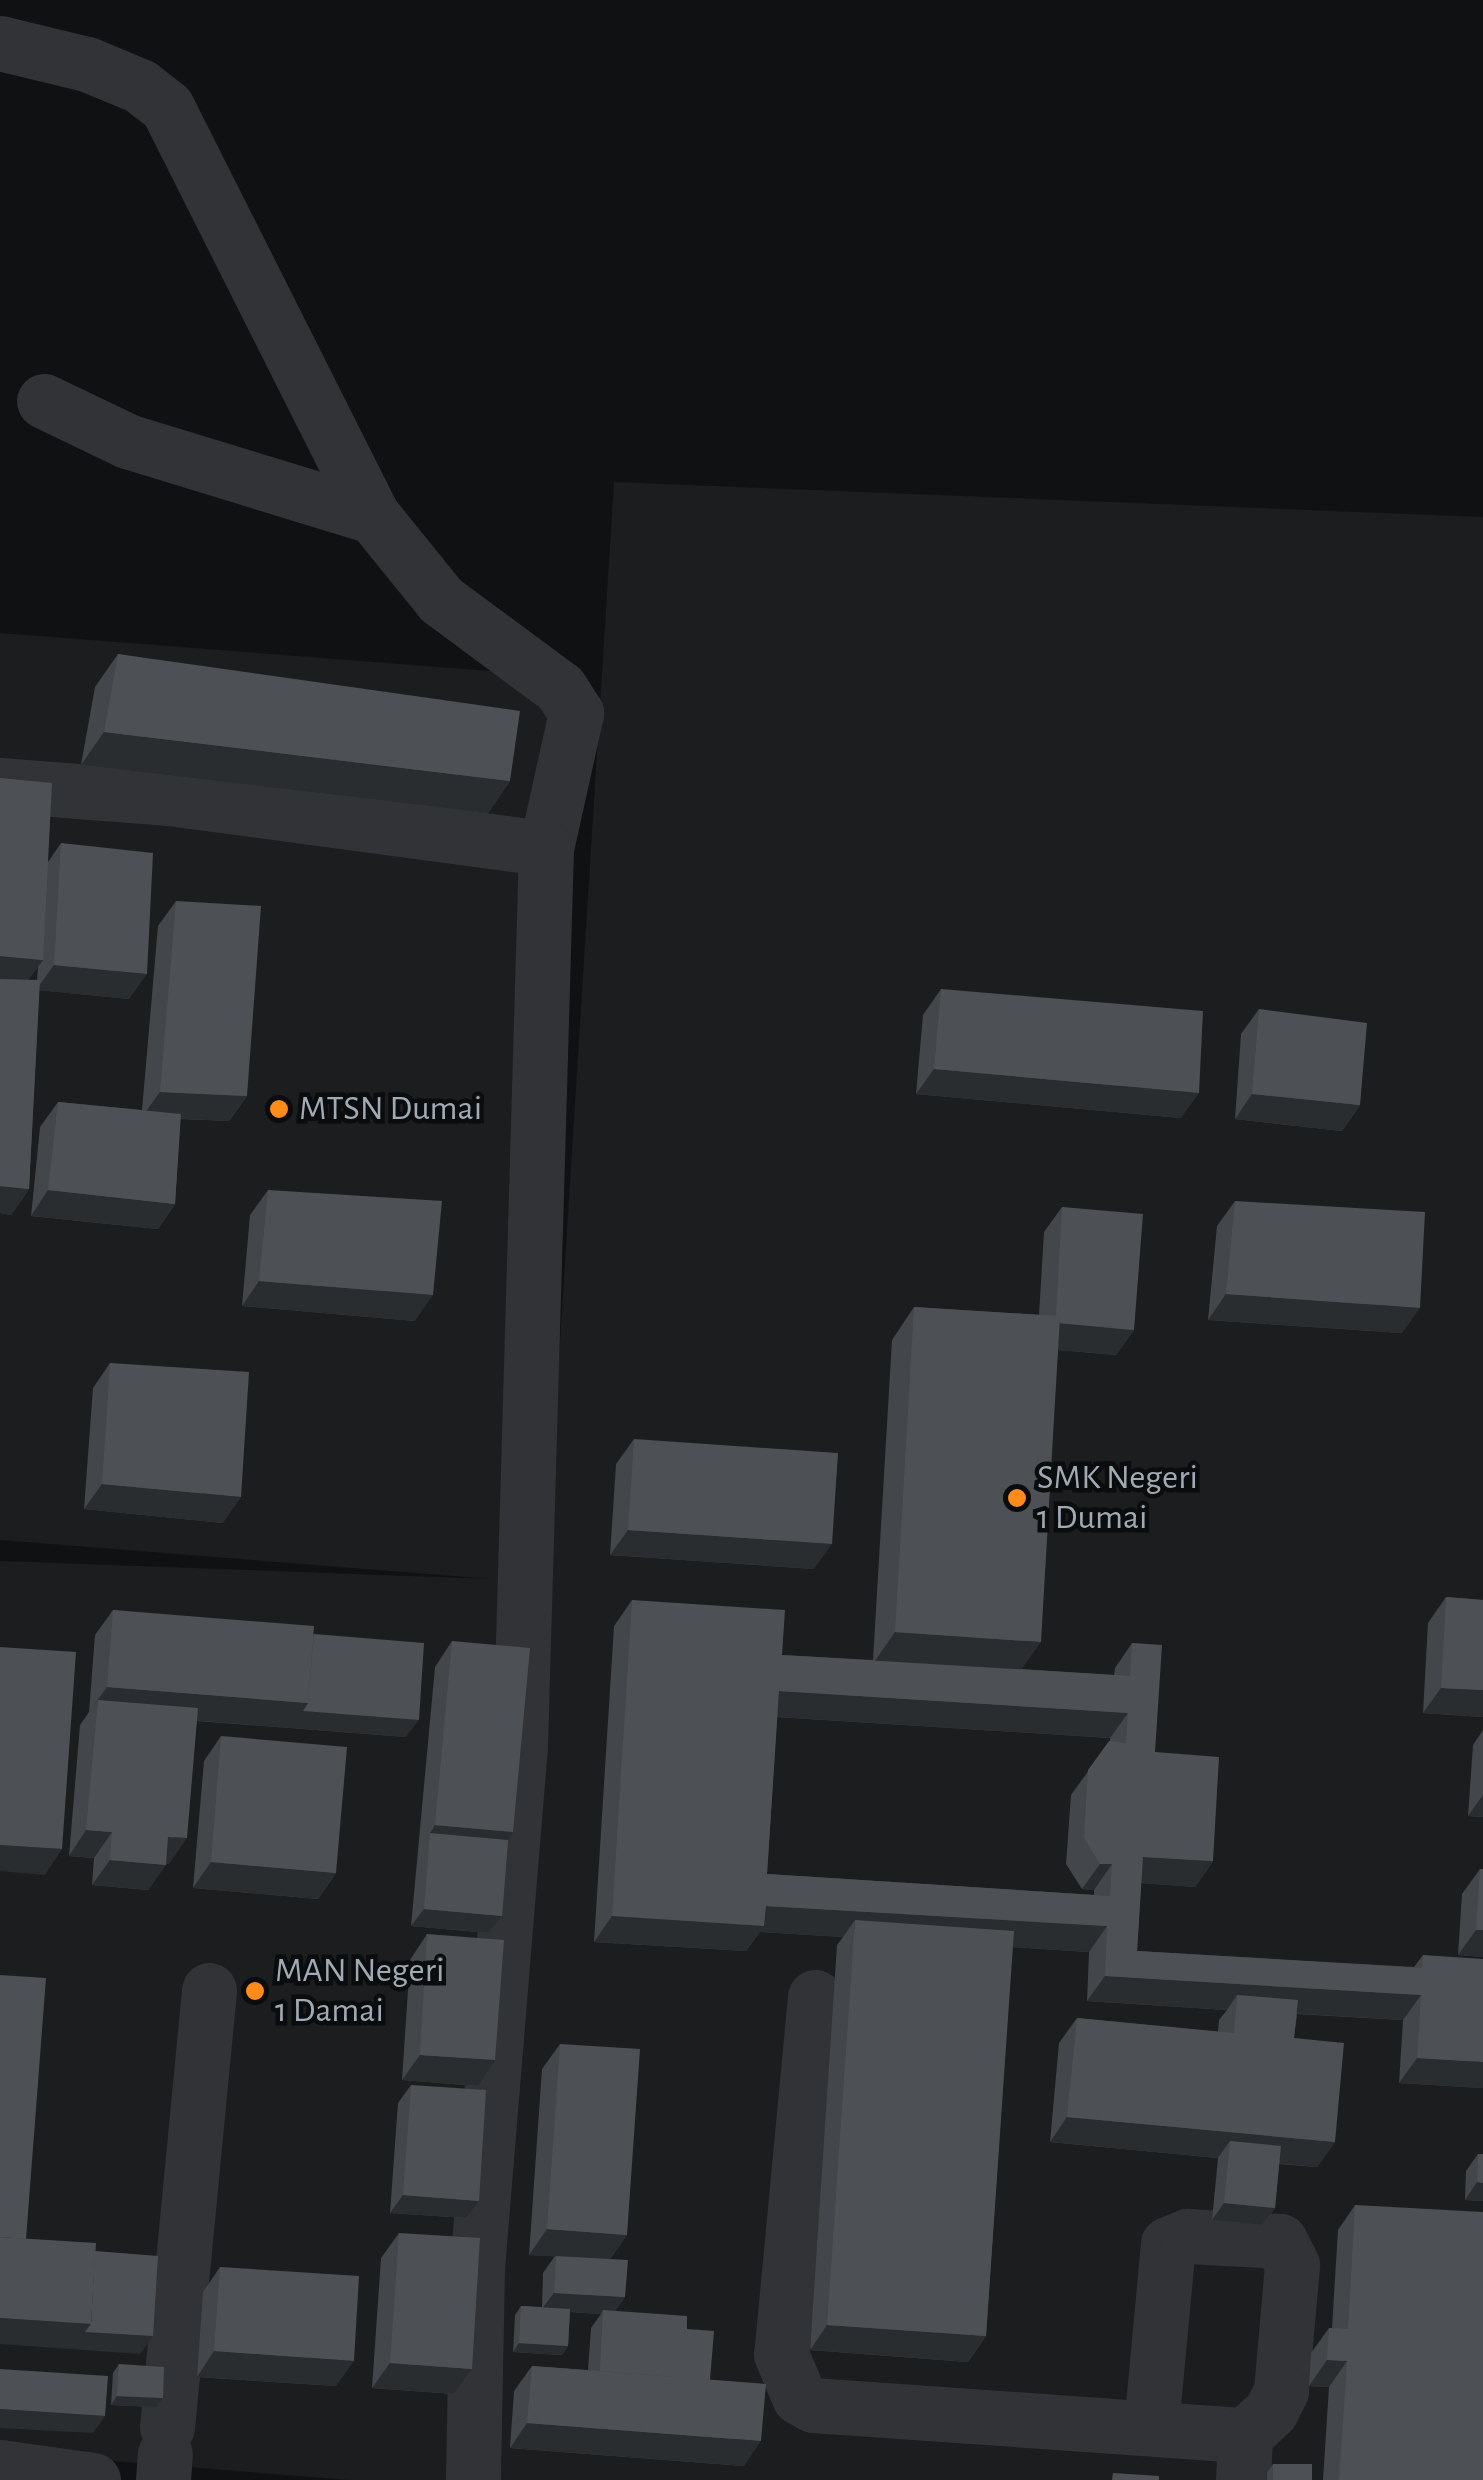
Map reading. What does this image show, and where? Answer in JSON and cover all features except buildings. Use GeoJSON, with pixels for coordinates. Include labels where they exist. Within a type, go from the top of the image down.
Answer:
{"type":"FeatureCollection","features":[{"type":"Feature","properties":{"kind":"street"},"geometry":{"type":"LineString","coordinates":[[0,44],[86,64],[140,86],[167,107],[373,516],[441,600],[571,702],[576,720],[546,848],[520,1746],[477,2268],[473,2480]]}},
{"type":"Feature","properties":{"kind":"street"},"geometry":{"type":"LineString","coordinates":[[44,401],[127,441],[373,516]]}},
{"type":"Feature","properties":{"kind":"street"},"geometry":{"type":"LineString","coordinates":[[0,785],[169,798],[546,848]]}},
{"type":"Feature","properties":{"kind":"street"},"geometry":{"type":"LineString","coordinates":[[165,2454],[209,1990]]}},
{"type":"Feature","properties":{"kind":"street"},"geometry":{"type":"LineString","coordinates":[[814,1997],[781,2354],[790,2386],[813,2406],[1151,2427],[1244,2457],[1281,2391],[1290,2251],[1268,2239],[1187,2236],[1168,2244],[1151,2427]]}},
{"type":"Feature","properties":{"kind":"street"},"geometry":{"type":"LineString","coordinates":[[0,2466],[93,2480]]}},
{"type":"Feature","properties":{"kind":"shaded area","name":"SMK Negeri 1 Dumai"},"geometry":{"type":"Polygon","coordinates":[[[614,482],[1483,517],[1483,2480],[349,2480],[0,2452],[0,1561],[492,1579],[0,1540],[0,633],[582,678],[493,2410],[614,482]]]}},
{"type":"Feature","properties":{"kind":"place","name":"MTSN Dumai"},"geometry":{"type":"Point","coordinates":[279,1109]}},
{"type":"Feature","properties":{"kind":"place","name":"SMK Negeri 1 Dumai"},"geometry":{"type":"Point","coordinates":[1017,1498]}},
{"type":"Feature","properties":{"kind":"place","name":"MAN Negeri 1 Damai"},"geometry":{"type":"Point","coordinates":[255,1991]}}]}
